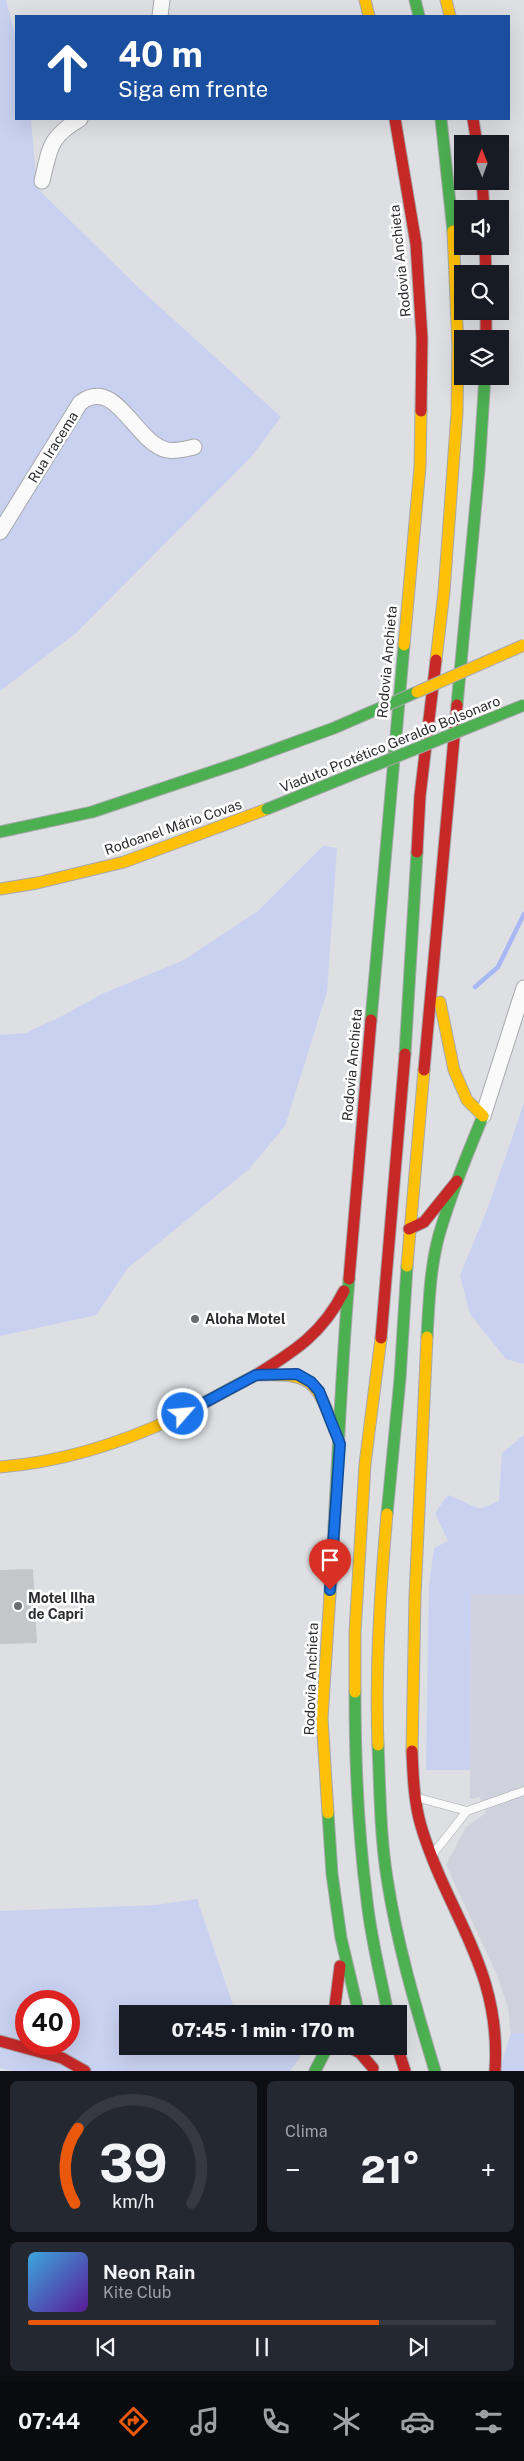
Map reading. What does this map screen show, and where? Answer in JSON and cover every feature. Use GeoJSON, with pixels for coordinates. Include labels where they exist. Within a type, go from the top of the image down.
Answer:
{"type":"FeatureCollection","features":[{"type":"Feature","properties":{"kind":"main road"},"geometry":{"type":"LineString","coordinates":[[365,0],[369,15]]}},
{"type":"Feature","properties":{"kind":"main road"},"geometry":{"type":"LineString","coordinates":[[415,0],[419,15]]}},
{"type":"Feature","properties":{"kind":"main road"},"geometry":{"type":"LineString","coordinates":[[446,0],[450,15]]}},
{"type":"Feature","properties":{"kind":"main road","name":"Rodovia Anchieta"},"geometry":{"type":"LineString","coordinates":[[357,2005],[341,1938],[332,1874],[322,1718],[340,1444],[341,1372],[382,884],[420,467],[422,338],[416,253],[395,120]]}},
{"type":"Feature","properties":{"kind":"main road"},"geometry":{"type":"LineString","coordinates":[[386,2005],[367,1904],[355,1757],[354,1632],[365,1464],[377,1378],[405,1060],[420,796],[444,592],[457,413],[458,346],[453,228],[441,120]]}},
{"type":"Feature","properties":{"kind":"main road"},"geometry":{"type":"LineString","coordinates":[[474,120],[476,135]]}},
{"type":"Feature","properties":{"kind":"main road"},"geometry":{"type":"LineString","coordinates":[[435,2071],[413,1997],[387,1880],[382,1842],[377,1748],[379,1598],[400,1379],[409,1229],[479,470],[484,385]]}},
{"type":"Feature","properties":{"kind":"main road"},"geometry":{"type":"LineString","coordinates":[[0,832],[45,825],[111,808],[242,762],[334,728],[524,645]]}},
{"type":"Feature","properties":{"kind":"main road","name":"Viaduto Protético Geraldo Bolsonaro"},"geometry":{"type":"LineString","coordinates":[[267,809],[524,705]]}},
{"type":"Feature","properties":{"kind":"main road","name":"Rodoanel Mário Covas"},"geometry":{"type":"LineString","coordinates":[[0,889],[36,883],[124,862],[267,809]]}},
{"type":"Feature","properties":{"kind":"main road"},"geometry":{"type":"LineString","coordinates":[[436,949],[440,1004],[454,1070],[467,1100],[483,1116],[457,1181],[439,1236],[429,1294],[413,1658],[415,1796],[418,1817],[432,1856],[487,1982],[497,2028],[498,2051],[495,2071]]}},
{"type":"Feature","properties":{"kind":"main road"},"geometry":{"type":"LineString","coordinates":[[409,1229],[424,1222],[457,1181]]}},
{"type":"Feature","properties":{"kind":"main road"},"geometry":{"type":"LineString","coordinates":[[356,1197],[360,1214],[362,1263]]}},
{"type":"Feature","properties":{"kind":"main road"},"geometry":{"type":"LineString","coordinates":[[424,1222],[439,1236]]}},
{"type":"Feature","properties":{"kind":"main road"},"geometry":{"type":"LineString","coordinates":[[0,1467],[70,1456],[121,1439],[169,1421],[256,1375],[319,1332],[338,1305],[350,1279]]}},
{"type":"Feature","properties":{"kind":"main road"},"geometry":{"type":"LineString","coordinates":[[256,1375],[297,1374],[311,1382],[319,1391],[340,1444]]}},
{"type":"Feature","properties":{"kind":"main road"},"geometry":{"type":"LineString","coordinates":[[361,1404],[360,1432],[365,1464]]}},
{"type":"Feature","properties":{"kind":"main road"},"geometry":{"type":"LineString","coordinates":[[335,2005],[341,1938]]}},
{"type":"Feature","properties":{"kind":"main road"},"geometry":{"type":"LineString","coordinates":[[0,2041],[62,2058],[85,2071]]}},
{"type":"Feature","properties":{"kind":"main road"},"geometry":{"type":"LineString","coordinates":[[315,2071],[324,2055]]}},
{"type":"Feature","properties":{"kind":"main road"},"geometry":{"type":"LineString","coordinates":[[362,2055],[374,2069]]}},
{"type":"Feature","properties":{"kind":"main road"},"geometry":{"type":"LineString","coordinates":[[370,2055],[374,2069]]}},
{"type":"Feature","properties":{"kind":"main road"},"geometry":{"type":"LineString","coordinates":[[400,2055],[404,2071]]}},
{"type":"Feature","properties":{"kind":"street"},"geometry":{"type":"LineString","coordinates":[[160,15],[162,0]]}},
{"type":"Feature","properties":{"kind":"street"},"geometry":{"type":"LineString","coordinates":[[42,181],[50,146],[62,129],[78,120]]}},
{"type":"Feature","properties":{"kind":"street","name":"Rua Iracema"},"geometry":{"type":"LineString","coordinates":[[0,532],[80,403],[88,397],[100,396],[111,400],[154,445],[167,450],[180,451],[194,447]]}},
{"type":"Feature","properties":{"kind":"street"},"geometry":{"type":"LineString","coordinates":[[483,1116],[524,988]]}},
{"type":"Feature","properties":{"kind":"lane"},"geometry":{"type":"LineString","coordinates":[[432,1856],[466,1811],[524,1791]]}},
{"type":"Feature","properties":{"kind":"lane"},"geometry":{"type":"LineString","coordinates":[[415,1796],[466,1811]]}},
{"type":"Feature","properties":{"kind":"shaded area"},"geometry":{"type":"Polygon","coordinates":[[[0,0],[6,0],[15,34],[15,120],[31,120],[37,188],[141,290],[281,417],[252,456],[76,633],[0,691],[0,0]]]}},
{"type":"Feature","properties":{"kind":"shaded area"},"geometry":{"type":"Polygon","coordinates":[[[323,846],[337,848],[327,992],[285,1126],[249,1169],[128,1268],[96,1315],[0,1336],[0,1035],[26,1033],[102,994],[184,960],[258,911],[323,846]]]}},
{"type":"Feature","properties":{"kind":"shaded area"},"geometry":{"type":"Polygon","coordinates":[[[524,1103],[524,1364],[506,1359],[470,1314],[460,1275],[487,1210],[524,1103]]]}},
{"type":"Feature","properties":{"kind":"shaded area"},"geometry":{"type":"Polygon","coordinates":[[[524,1435],[524,1594],[471,1594],[470,1770],[426,1770],[429,1586],[434,1548],[448,1541],[435,1513],[448,1495],[480,1509],[499,1501],[502,1453],[524,1435]]]}},
{"type":"Feature","properties":{"kind":"shaded area"},"geometry":{"type":"Polygon","coordinates":[[[471,1593],[524,1594],[524,2033],[511,2033],[508,2008],[497,1975],[446,1865],[466,1827],[486,1813],[480,1797],[470,1799],[471,1593]]]}},
{"type":"Feature","properties":{"kind":"shaded area"},"geometry":{"type":"Polygon","coordinates":[[[197,1899],[233,2005],[119,2005],[119,2055],[301,2056],[290,2071],[13,2071],[0,2068],[0,1911],[156,1905],[197,1899]]]}},
{"type":"Feature","properties":{"kind":"shaded area"},"geometry":{"type":"Polygon","coordinates":[[[511,2033],[524,2033],[524,2071],[499,2071],[511,2033]]]}},
{"type":"Feature","properties":{"kind":"building","name":"Motel Ilha de Capri"},"geometry":{"type":"Polygon","coordinates":[[[33,1569],[37,1643],[0,1644],[0,1570],[33,1569]]]}},
{"type":"Feature","properties":{"kind":"waterway"},"geometry":{"type":"LineString","coordinates":[[475,987],[498,967],[524,914]]}},
{"type":"Feature","properties":{"kind":"traffic: fast"},"geometry":{"type":"LineString","coordinates":[[415,0],[419,15]]}},
{"type":"Feature","properties":{"kind":"traffic: fast"},"geometry":{"type":"LineString","coordinates":[[441,120],[453,231]]}},
{"type":"Feature","properties":{"kind":"traffic: fast"},"geometry":{"type":"LineString","coordinates":[[457,705],[479,470],[484,385]]}},
{"type":"Feature","properties":{"kind":"traffic: fast"},"geometry":{"type":"LineString","coordinates":[[371,1020],[404,645]]}},
{"type":"Feature","properties":{"kind":"traffic: fast"},"geometry":{"type":"LineString","coordinates":[[241,762],[334,728],[417,692]]}},
{"type":"Feature","properties":{"kind":"traffic: fast"},"geometry":{"type":"LineString","coordinates":[[267,809],[524,705]]}},
{"type":"Feature","properties":{"kind":"traffic: fast"},"geometry":{"type":"LineString","coordinates":[[0,832],[92,812],[241,762]]}},
{"type":"Feature","properties":{"kind":"traffic: fast"},"geometry":{"type":"LineString","coordinates":[[405,1054],[417,852]]}},
{"type":"Feature","properties":{"kind":"traffic: fast"},"geometry":{"type":"LineString","coordinates":[[427,1337],[429,1298],[439,1235],[465,1160],[483,1116]]}},
{"type":"Feature","properties":{"kind":"traffic: fast"},"geometry":{"type":"LineString","coordinates":[[387,1514],[400,1379],[407,1266]]}},
{"type":"Feature","properties":{"kind":"traffic: fast"},"geometry":{"type":"LineString","coordinates":[[330,1594],[349,1279]]}},
{"type":"Feature","properties":{"kind":"traffic: fast"},"geometry":{"type":"LineString","coordinates":[[355,1692],[361,1849],[371,1929],[386,2005]]}},
{"type":"Feature","properties":{"kind":"traffic: fast"},"geometry":{"type":"LineString","coordinates":[[378,1745],[383,1845],[391,1903],[408,1976],[435,2071]]}},
{"type":"Feature","properties":{"kind":"traffic: fast"},"geometry":{"type":"LineString","coordinates":[[328,1813],[332,1874],[341,1938],[357,2005]]}},
{"type":"Feature","properties":{"kind":"traffic: fast"},"geometry":{"type":"LineString","coordinates":[[315,2071],[323,2055]]}},
{"type":"Feature","properties":{"kind":"traffic: slow"},"geometry":{"type":"LineString","coordinates":[[365,0],[369,15]]}},
{"type":"Feature","properties":{"kind":"traffic: slow"},"geometry":{"type":"LineString","coordinates":[[446,0],[450,15]]}},
{"type":"Feature","properties":{"kind":"traffic: slow"},"geometry":{"type":"LineString","coordinates":[[436,660],[444,592],[457,413],[458,346],[453,231]]}},
{"type":"Feature","properties":{"kind":"traffic: slow"},"geometry":{"type":"LineString","coordinates":[[404,645],[420,467],[421,411]]}},
{"type":"Feature","properties":{"kind":"traffic: slow"},"geometry":{"type":"LineString","coordinates":[[417,692],[524,645]]}},
{"type":"Feature","properties":{"kind":"traffic: slow"},"geometry":{"type":"LineString","coordinates":[[0,889],[37,883],[124,862],[267,809]]}},
{"type":"Feature","properties":{"kind":"traffic: slow"},"geometry":{"type":"LineString","coordinates":[[440,1002],[454,1070],[467,1100],[483,1116]]}},
{"type":"Feature","properties":{"kind":"traffic: slow"},"geometry":{"type":"LineString","coordinates":[[407,1266],[424,1070]]}},
{"type":"Feature","properties":{"kind":"traffic: slow"},"geometry":{"type":"LineString","coordinates":[[412,1751],[415,1596],[427,1337]]}},
{"type":"Feature","properties":{"kind":"traffic: slow"},"geometry":{"type":"LineString","coordinates":[[355,1692],[355,1632],[365,1464],[381,1338]]}},
{"type":"Feature","properties":{"kind":"traffic: slow"},"geometry":{"type":"LineString","coordinates":[[0,1467],[47,1461],[114,1443],[179,1416],[256,1375]]}},
{"type":"Feature","properties":{"kind":"traffic: slow"},"geometry":{"type":"LineString","coordinates":[[257,1375],[290,1376],[301,1378],[310,1383],[323,1400],[335,1431]]}},
{"type":"Feature","properties":{"kind":"traffic: slow"},"geometry":{"type":"LineString","coordinates":[[378,1745],[379,1629],[387,1514]]}},
{"type":"Feature","properties":{"kind":"traffic: slow"},"geometry":{"type":"LineString","coordinates":[[328,1813],[322,1718],[330,1594]]}},
{"type":"Feature","properties":{"kind":"traffic: jam"},"geometry":{"type":"LineString","coordinates":[[395,120],[416,244],[422,338],[421,411]]}},
{"type":"Feature","properties":{"kind":"traffic: jam"},"geometry":{"type":"LineString","coordinates":[[473,120],[476,135]]}},
{"type":"Feature","properties":{"kind":"traffic: jam"},"geometry":{"type":"LineString","coordinates":[[483,190],[483,200]]}},
{"type":"Feature","properties":{"kind":"traffic: jam"},"geometry":{"type":"LineString","coordinates":[[485,255],[486,265]]}},
{"type":"Feature","properties":{"kind":"traffic: jam"},"geometry":{"type":"LineString","coordinates":[[486,320],[486,330]]}},
{"type":"Feature","properties":{"kind":"traffic: jam"},"geometry":{"type":"LineString","coordinates":[[417,852],[420,796],[436,660]]}},
{"type":"Feature","properties":{"kind":"traffic: jam"},"geometry":{"type":"LineString","coordinates":[[424,1070],[457,705]]}},
{"type":"Feature","properties":{"kind":"traffic: jam"},"geometry":{"type":"LineString","coordinates":[[349,1279],[371,1020]]}},
{"type":"Feature","properties":{"kind":"traffic: jam"},"geometry":{"type":"LineString","coordinates":[[381,1338],[405,1054]]}},
{"type":"Feature","properties":{"kind":"traffic: jam"},"geometry":{"type":"LineString","coordinates":[[409,1229],[424,1222],[457,1181]]}},
{"type":"Feature","properties":{"kind":"traffic: jam"},"geometry":{"type":"LineString","coordinates":[[256,1375],[307,1340],[327,1318],[344,1291]]}},
{"type":"Feature","properties":{"kind":"traffic: jam"},"geometry":{"type":"LineString","coordinates":[[412,1751],[415,1798],[421,1826],[432,1858],[482,1972],[490,2002],[495,2035],[495,2071]]}},
{"type":"Feature","properties":{"kind":"traffic: jam"},"geometry":{"type":"LineString","coordinates":[[335,2005],[340,1966]]}},
{"type":"Feature","properties":{"kind":"traffic: jam"},"geometry":{"type":"LineString","coordinates":[[0,2041],[62,2058],[85,2071]]}},
{"type":"Feature","properties":{"kind":"traffic: jam"},"geometry":{"type":"LineString","coordinates":[[362,2055],[373,2068]]}},
{"type":"Feature","properties":{"kind":"traffic: jam"},"geometry":{"type":"LineString","coordinates":[[400,2055],[405,2071]]}},
{"type":"Feature","properties":{"kind":"place","name":"Aloha Motel"},"geometry":{"type":"Point","coordinates":[195,1319]}},
{"type":"Feature","properties":{"kind":"place","name":"Motel Ilha de Capri"},"geometry":{"type":"Point","coordinates":[18,1606]}},
{"type":"Feature","properties":{"kind":"route"},"geometry":{"type":"LineString","coordinates":[[183,1414],[256,1375],[297,1374],[311,1382],[319,1391],[340,1444],[330,1590]]}}]}
